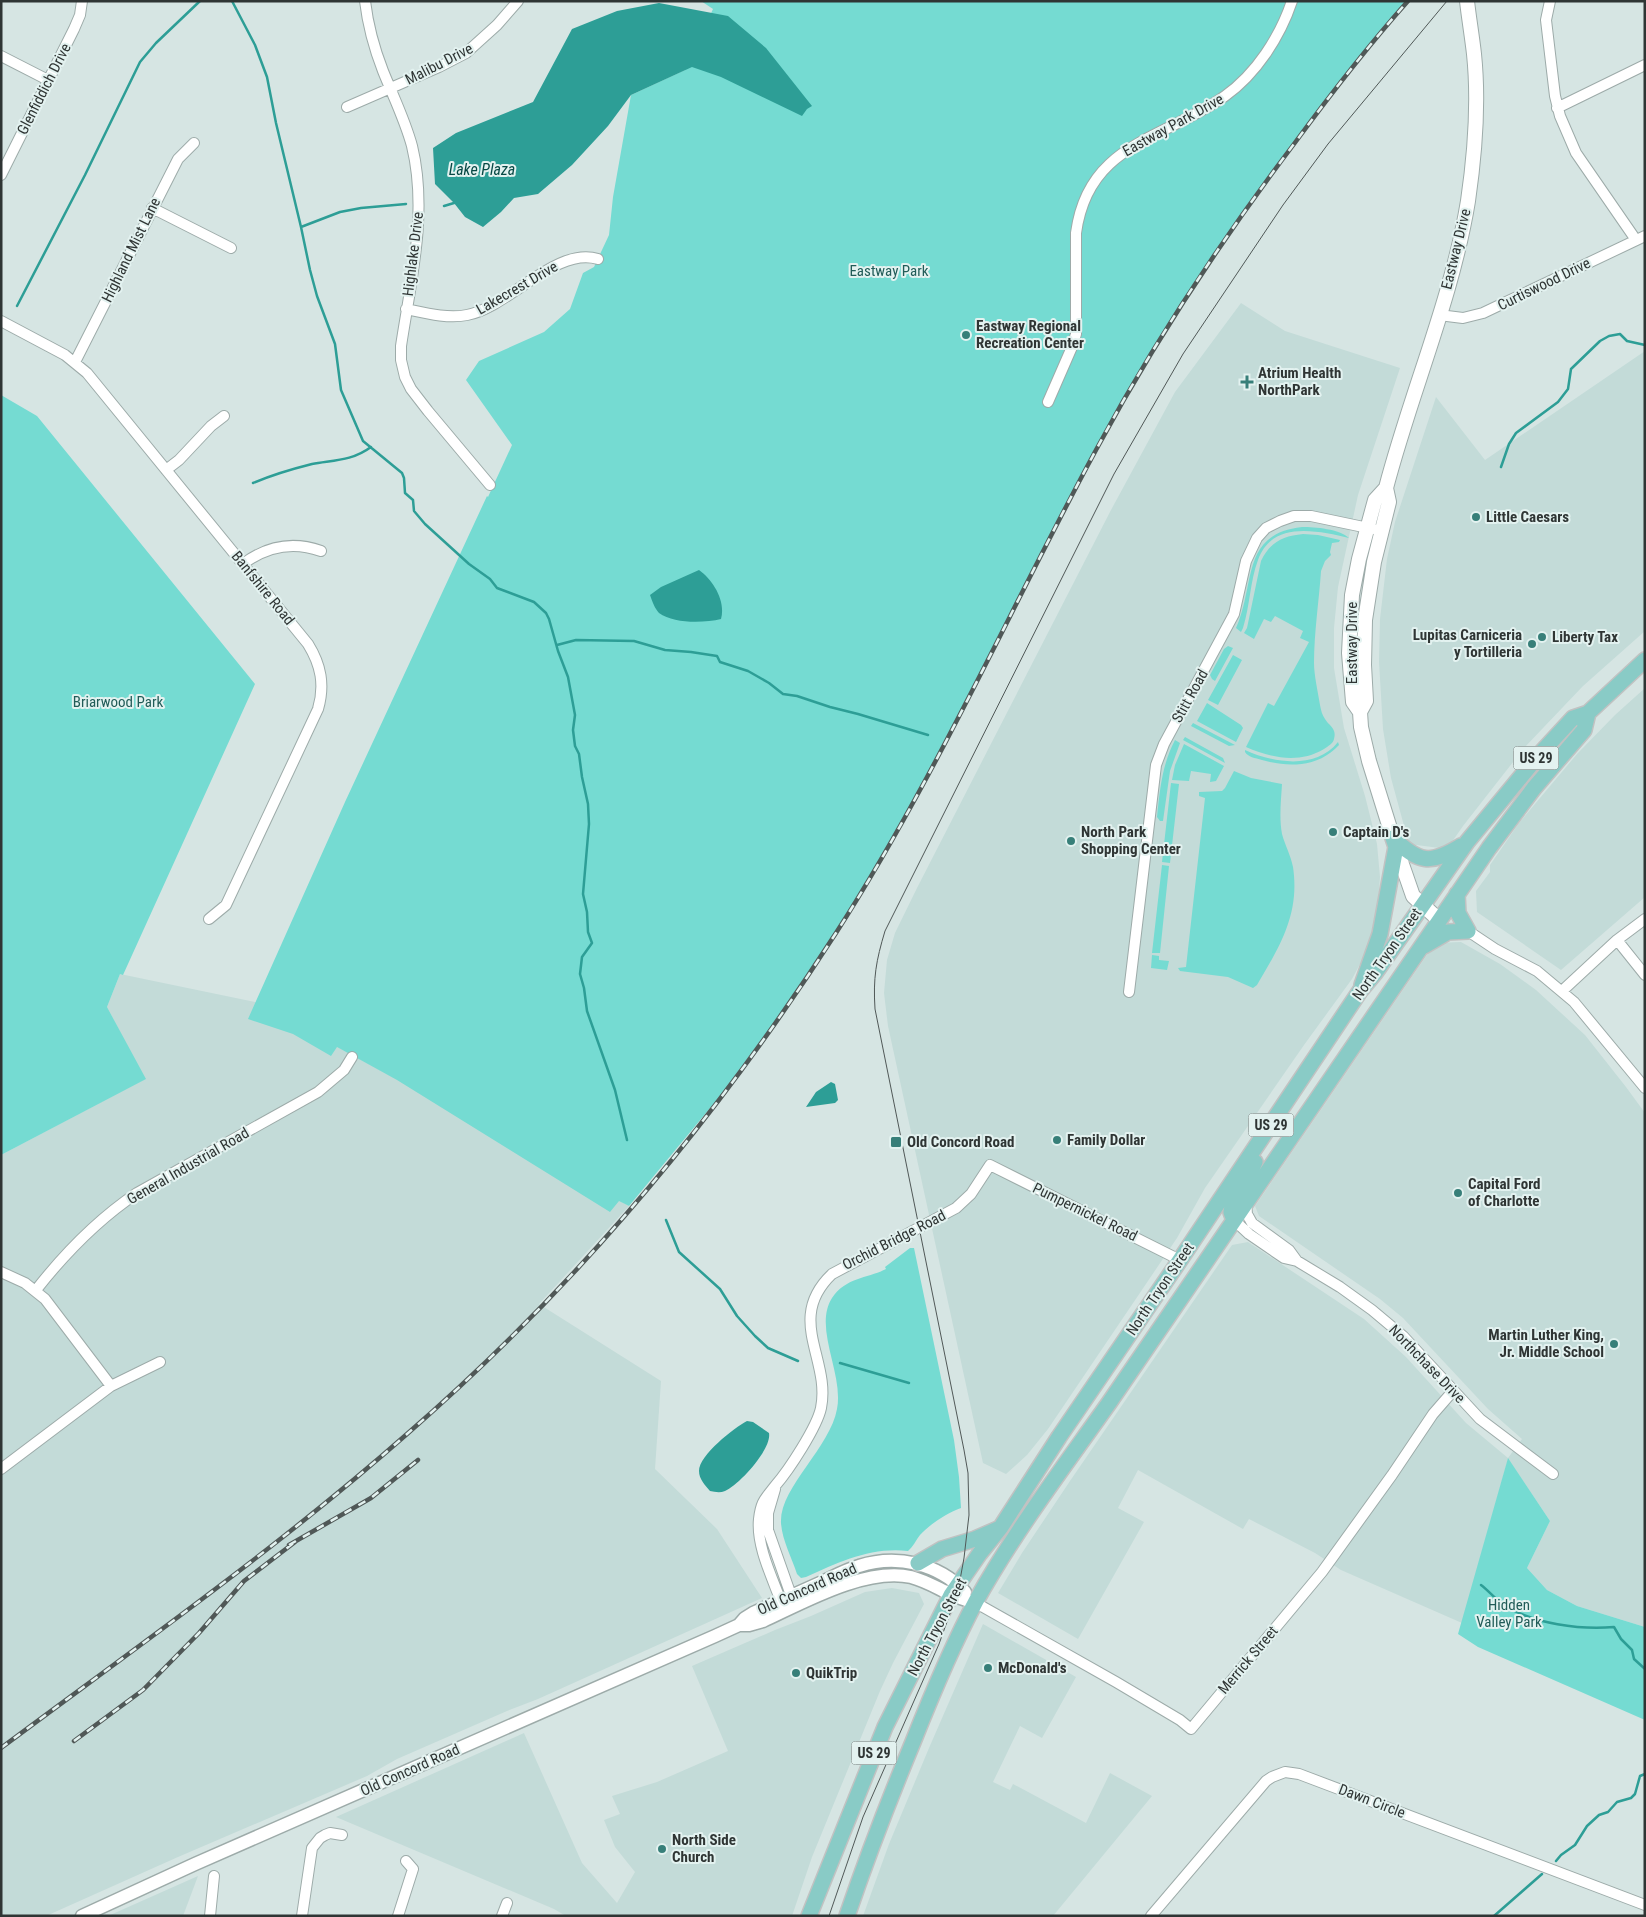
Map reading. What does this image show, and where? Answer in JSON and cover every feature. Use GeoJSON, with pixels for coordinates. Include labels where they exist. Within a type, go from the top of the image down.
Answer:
{"type":"FeatureCollection","features":[{"type":"Feature","properties":{"kind":"main road","name":"Eastway Drive"},"geometry":{"type":"LineString","coordinates":[[1439,920],[1415,900],[1410,890],[1369,761],[1361,727],[1360,712],[1366,701],[1365,620],[1374,530],[1389,502],[1386,488],[1461,236],[1472,166],[1476,92],[1474,55],[1467,5]]}},
{"type":"Feature","properties":{"kind":"main road","name":"North Tryon Street"},"geometry":{"type":"LineString","coordinates":[[809,1916],[885,1727],[955,1590],[1002,1527],[1059,1437],[1360,991],[1376,973],[1467,842],[1533,762],[1573,718],[1588,713],[1645,660]]}},
{"type":"Feature","properties":{"kind":"main road","name":"North Tryon Street"},"geometry":{"type":"LineString","coordinates":[[847,1916],[882,1820],[933,1692],[993,1571],[1045,1491],[1109,1403],[1505,825],[1562,754],[1584,730],[1588,713]]}},
{"type":"Feature","properties":{"kind":"main road"},"geometry":{"type":"LineString","coordinates":[[1360,991],[1380,934],[1394,843],[1411,854],[1430,859],[1441,857],[1467,842]]}},
{"type":"Feature","properties":{"kind":"main road"},"geometry":{"type":"LineString","coordinates":[[1420,948],[1448,932],[1468,931],[1458,913],[1457,894]]}},
{"type":"Feature","properties":{"kind":"main road"},"geometry":{"type":"LineString","coordinates":[[1234,1220],[1231,1212],[1233,1203],[1245,1184],[1270,1126]]}},
{"type":"Feature","properties":{"kind":"main road"},"geometry":{"type":"LineString","coordinates":[[918,1564],[942,1549],[975,1540],[1002,1527]]}},
{"type":"Feature","properties":{"kind":"street","name":"Glenfiddich Drive"},"geometry":{"type":"LineString","coordinates":[[1,175],[74,29],[80,15],[82,1]]}},
{"type":"Feature","properties":{"kind":"street","name":"Highlake Drive"},"geometry":{"type":"LineString","coordinates":[[365,1],[371,37],[412,147],[418,184],[419,206],[416,248],[401,346],[401,360],[405,377],[411,389],[428,412],[490,485]]}},
{"type":"Feature","properties":{"kind":"street","name":"Malibu Drive"},"geometry":{"type":"LineString","coordinates":[[347,107],[439,67],[466,52],[497,25],[518,1]]}},
{"type":"Feature","properties":{"kind":"street","name":"Eastway Park Drive"},"geometry":{"type":"LineString","coordinates":[[1048,402],[1076,334],[1076,233],[1085,197],[1102,171],[1129,147],[1197,114],[1227,95],[1240,83],[1271,46],[1279,33],[1292,1]]}},
{"type":"Feature","properties":{"kind":"street"},"geometry":{"type":"LineString","coordinates":[[1550,1],[1546,20],[1557,108],[1568,138],[1576,153],[1640,238]]}},
{"type":"Feature","properties":{"kind":"street"},"geometry":{"type":"LineString","coordinates":[[1,56],[48,80]]}},
{"type":"Feature","properties":{"kind":"street"},"geometry":{"type":"LineString","coordinates":[[1557,108],[1645,65]]}},
{"type":"Feature","properties":{"kind":"street","name":"Highland Mist Lane"},"geometry":{"type":"LineString","coordinates":[[75,362],[178,158],[194,143]]}},
{"type":"Feature","properties":{"kind":"street"},"geometry":{"type":"LineString","coordinates":[[152,208],[231,248]]}},
{"type":"Feature","properties":{"kind":"street","name":"Curtiswood Drive"},"geometry":{"type":"LineString","coordinates":[[1439,315],[1463,318],[1483,313],[1640,238]]}},
{"type":"Feature","properties":{"kind":"street","name":"Lakecrest Drive"},"geometry":{"type":"LineString","coordinates":[[406,308],[437,315],[466,316],[494,305],[566,260],[581,256],[598,259]]}},
{"type":"Feature","properties":{"kind":"street","name":"Banfshire Road"},"geometry":{"type":"LineString","coordinates":[[1,321],[75,362],[87,373],[308,644],[319,664],[322,687],[318,709],[226,905],[209,919]]}},
{"type":"Feature","properties":{"kind":"street"},"geometry":{"type":"LineString","coordinates":[[166,470],[187,452],[211,426],[224,416]]}},
{"type":"Feature","properties":{"kind":"street","name":"Stitt Road"},"geometry":{"type":"LineString","coordinates":[[1129,992],[1156,765],[1164,744],[1234,614],[1250,550],[1266,528],[1294,516],[1311,516],[1374,530]]}},
{"type":"Feature","properties":{"kind":"street"},"geometry":{"type":"LineString","coordinates":[[243,564],[267,550],[277,547],[306,546],[321,551]]}},
{"type":"Feature","properties":{"kind":"street"},"geometry":{"type":"LineString","coordinates":[[1562,991],[1617,940],[1645,918]]}},
{"type":"Feature","properties":{"kind":"street"},"geometry":{"type":"LineString","coordinates":[[1468,931],[1495,949],[1537,970],[1562,991],[1580,1009],[1645,1088]]}},
{"type":"Feature","properties":{"kind":"street"},"geometry":{"type":"LineString","coordinates":[[1617,940],[1645,976]]}},
{"type":"Feature","properties":{"kind":"street","name":"General Industrial Road"},"geometry":{"type":"LineString","coordinates":[[36,1290],[61,1258],[114,1208],[137,1193],[318,1092],[344,1070],[352,1057]]}},
{"type":"Feature","properties":{"kind":"street","name":"Pumpernickel Road"},"geometry":{"type":"LineString","coordinates":[[990,1165],[1180,1260]]}},
{"type":"Feature","properties":{"kind":"street","name":"Orchid Bridge Road"},"geometry":{"type":"LineString","coordinates":[[788,1604],[768,1530],[768,1513],[775,1488],[815,1426],[821,1407],[822,1388],[810,1323],[813,1302],[821,1286],[832,1274],[842,1267],[960,1205],[971,1194],[990,1165]]}},
{"type":"Feature","properties":{"kind":"street","name":"Northchase Drive"},"geometry":{"type":"LineString","coordinates":[[1246,1203],[1252,1223],[1289,1250],[1297,1261]]}},
{"type":"Feature","properties":{"kind":"street","name":"Northchase Drive"},"geometry":{"type":"LineString","coordinates":[[1234,1220],[1284,1258],[1297,1261],[1340,1287],[1372,1310],[1403,1336],[1480,1419],[1553,1474]]}},
{"type":"Feature","properties":{"kind":"street"},"geometry":{"type":"LineString","coordinates":[[1,1272],[18,1279],[36,1290],[45,1299],[111,1386]]}},
{"type":"Feature","properties":{"kind":"street"},"geometry":{"type":"LineString","coordinates":[[1,1468],[111,1386],[160,1362]]}},
{"type":"Feature","properties":{"kind":"street","name":"Merrick Street"},"geometry":{"type":"LineString","coordinates":[[976,1602],[1116,1682],[1180,1720],[1191,1729],[1322,1572],[1433,1414],[1453,1391]]}},
{"type":"Feature","properties":{"kind":"street","name":"Old Concord Road"},"geometry":{"type":"LineString","coordinates":[[82,1916],[195,1864],[739,1625],[756,1623],[860,1565],[890,1561],[918,1564],[938,1572],[955,1590],[976,1602]]}},
{"type":"Feature","properties":{"kind":"street","name":"Old Concord Road"},"geometry":{"type":"LineString","coordinates":[[788,1604],[877,1576],[909,1577],[955,1590]]}},
{"type":"Feature","properties":{"kind":"street","name":"Dawn Circle"},"geometry":{"type":"LineString","coordinates":[[1151,1916],[1267,1780],[1285,1772],[1298,1774],[1361,1797],[1645,1905]]}},
{"type":"Feature","properties":{"kind":"street"},"geometry":{"type":"LineString","coordinates":[[302,1916],[312,1848],[325,1835],[342,1835]]}},
{"type":"Feature","properties":{"kind":"street"},"geometry":{"type":"LineString","coordinates":[[398,1916],[413,1869],[406,1861]]}},
{"type":"Feature","properties":{"kind":"street"},"geometry":{"type":"LineString","coordinates":[[210,1916],[214,1876]]}},
{"type":"Feature","properties":{"kind":"street"},"geometry":{"type":"LineString","coordinates":[[502,1916],[507,1903]]}},
{"type":"Feature","properties":{"kind":"shaded area"},"geometry":{"type":"Polygon","coordinates":[[[1241,303],[1285,331],[1400,368],[1358,495],[1338,587],[1334,628],[1334,668],[1344,728],[1365,796],[1377,844],[1380,877],[1377,915],[1367,951],[1352,979],[1205,1188],[1177,1238],[1048,1429],[1027,1455],[1006,1474],[983,1463],[888,1026],[884,993],[887,960],[895,933],[917,888],[1111,510],[1175,392],[1241,303]]]}},
{"type":"Feature","properties":{"kind":"shaded area"},"geometry":{"type":"Polygon","coordinates":[[[1645,351],[1645,631],[1583,686],[1524,748],[1447,849],[1409,844],[1391,778],[1383,729],[1379,662],[1380,619],[1387,559],[1395,522],[1436,397],[1485,460],[1645,351]]]}},
{"type":"Feature","properties":{"kind":"shaded area"},"geometry":{"type":"Polygon","coordinates":[[[1645,688],[1645,897],[1561,970],[1477,912],[1476,891],[1490,872],[1490,865],[1519,823],[1577,754],[1615,715],[1645,688]]]}},
{"type":"Feature","properties":{"kind":"shaded area"},"geometry":{"type":"Polygon","coordinates":[[[1461,942],[1500,964],[1536,990],[1585,1035],[1645,1113],[1645,1627],[1577,1606],[1547,1590],[1527,1568],[1550,1521],[1508,1459],[1462,1623],[1341,1570],[1315,1553],[1249,1519],[1243,1529],[1138,1470],[1118,1508],[1144,1522],[1078,1639],[998,1593],[1070,1481],[1232,1245],[1248,1242],[1364,1319],[1406,1357],[1466,1423],[1508,1458],[1522,1439],[1488,1409],[1403,1318],[1380,1299],[1259,1216],[1255,1206],[1435,943],[1461,942]]]}},
{"type":"Feature","properties":{"kind":"shaded area"},"geometry":{"type":"Polygon","coordinates":[[[120,974],[255,1002],[629,1206],[539,1304],[661,1381],[655,1469],[717,1529],[762,1598],[538,1699],[397,1759],[367,1776],[46,1916],[1,1916],[1,1155],[145,1079],[107,1007],[120,974]]]}},
{"type":"Feature","properties":{"kind":"shaded area"},"geometry":{"type":"Polygon","coordinates":[[[892,1588],[919,1593],[924,1604],[880,1691],[812,1857],[792,1916],[566,1916],[554,1909],[336,1817],[524,1733],[582,1863],[617,1903],[635,1872],[615,1847],[604,1820],[620,1814],[612,1796],[657,1782],[728,1751],[692,1666],[865,1592],[892,1588]]]}},
{"type":"Feature","properties":{"kind":"shaded area"},"geometry":{"type":"Polygon","coordinates":[[[983,1624],[1076,1677],[1042,1738],[1020,1726],[993,1782],[1010,1790],[1013,1784],[1086,1823],[1110,1773],[1152,1796],[1053,1916],[863,1916],[889,1844],[983,1624]]]}},
{"type":"Feature","properties":{"kind":"shaded area"},"geometry":{"type":"Polygon","coordinates":[[[198,1876],[183,1916],[108,1916],[198,1876]]]}},
{"type":"Feature","properties":{"kind":"green space","name":"Eastway Park"},"geometry":{"type":"Polygon","coordinates":[[[701,1],[1408,1],[1312,117],[1252,198],[1155,346],[1095,451],[920,790],[840,927],[792,998],[720,1096],[629,1206],[619,1201],[610,1212],[397,1080],[337,1047],[331,1056],[293,1034],[248,1019],[345,802],[512,445],[466,380],[479,361],[544,332],[570,309],[583,273],[594,267],[609,235],[613,197],[631,95],[685,70],[713,9],[701,1]]]}},
{"type":"Feature","properties":{"kind":"green space","name":"Briarwood Park"},"geometry":{"type":"Polygon","coordinates":[[[1,395],[37,416],[255,684],[123,975],[120,974],[107,1007],[146,1079],[1,1155],[1,395]]]}},
{"type":"Feature","properties":{"kind":"green space"},"geometry":{"type":"Polygon","coordinates":[[[1302,527],[1340,532],[1349,538],[1310,531],[1297,531],[1274,539],[1265,547],[1258,560],[1241,632],[1236,628],[1253,564],[1259,550],[1268,540],[1282,532],[1302,527]]]}},
{"type":"Feature","properties":{"kind":"green space"},"geometry":{"type":"Polygon","coordinates":[[[1303,534],[1340,540],[1339,542],[1332,543],[1331,555],[1325,561],[1321,571],[1314,651],[1315,673],[1321,709],[1335,735],[1331,744],[1314,754],[1305,757],[1285,758],[1265,754],[1246,747],[1268,703],[1274,706],[1309,642],[1300,638],[1303,631],[1275,616],[1271,622],[1264,619],[1254,639],[1244,633],[1247,628],[1261,561],[1265,554],[1283,538],[1303,534]]]}},
{"type":"Feature","properties":{"kind":"green space"},"geometry":{"type":"Polygon","coordinates":[[[1228,646],[1233,648],[1215,681],[1210,675],[1224,649],[1228,646]]]}},
{"type":"Feature","properties":{"kind":"green space"},"geometry":{"type":"Polygon","coordinates":[[[1233,655],[1242,660],[1218,705],[1208,700],[1233,655]]]}},
{"type":"Feature","properties":{"kind":"green space"},"geometry":{"type":"Polygon","coordinates":[[[1207,703],[1241,725],[1243,728],[1236,742],[1197,721],[1207,703]]]}},
{"type":"Feature","properties":{"kind":"green space"},"geometry":{"type":"Polygon","coordinates":[[[1193,723],[1235,745],[1229,746],[1191,726],[1193,723]]]}},
{"type":"Feature","properties":{"kind":"green space"},"geometry":{"type":"Polygon","coordinates":[[[1185,737],[1223,758],[1225,763],[1183,740],[1185,737]]]}},
{"type":"Feature","properties":{"kind":"green space"},"geometry":{"type":"Polygon","coordinates":[[[1175,740],[1180,743],[1170,771],[1163,821],[1160,821],[1157,817],[1162,777],[1175,740]]]}},
{"type":"Feature","properties":{"kind":"green space"},"geometry":{"type":"Polygon","coordinates":[[[1338,742],[1339,745],[1322,758],[1303,764],[1272,763],[1252,757],[1245,752],[1245,750],[1256,755],[1281,761],[1306,760],[1318,757],[1329,751],[1338,742]]]}},
{"type":"Feature","properties":{"kind":"green space"},"geometry":{"type":"Polygon","coordinates":[[[1184,744],[1224,766],[1216,781],[1210,782],[1211,774],[1191,771],[1189,781],[1172,780],[1175,765],[1184,744]]]}},
{"type":"Feature","properties":{"kind":"green space"},"geometry":{"type":"Polygon","coordinates":[[[1234,771],[1251,778],[1282,784],[1281,828],[1293,867],[1294,900],[1291,915],[1273,957],[1257,985],[1253,988],[1228,977],[1180,971],[1178,968],[1186,967],[1205,798],[1199,796],[1199,792],[1222,791],[1234,771]]]}},
{"type":"Feature","properties":{"kind":"green space"},"geometry":{"type":"Polygon","coordinates":[[[1171,783],[1179,784],[1170,863],[1162,862],[1171,783]]]}},
{"type":"Feature","properties":{"kind":"green space"},"geometry":{"type":"Polygon","coordinates":[[[1162,865],[1169,866],[1160,953],[1152,953],[1162,865]]]}},
{"type":"Feature","properties":{"kind":"green space"},"geometry":{"type":"Polygon","coordinates":[[[1152,955],[1159,956],[1159,960],[1169,961],[1167,970],[1151,968],[1152,955]]]}},
{"type":"Feature","properties":{"kind":"green space"},"geometry":{"type":"Polygon","coordinates":[[[910,1248],[914,1248],[954,1440],[961,1508],[929,1527],[920,1535],[908,1551],[881,1551],[856,1557],[801,1578],[797,1574],[783,1536],[781,1523],[788,1496],[833,1424],[837,1409],[838,1395],[827,1337],[827,1310],[832,1298],[844,1286],[886,1269],[885,1267],[910,1248]]]}},
{"type":"Feature","properties":{"kind":"green space","name":"Hidden Valley Park"},"geometry":{"type":"Polygon","coordinates":[[[1508,1458],[1550,1521],[1527,1568],[1547,1590],[1577,1606],[1645,1627],[1645,1720],[1478,1647],[1458,1634],[1508,1458]]]}},
{"type":"Feature","properties":{"kind":"water","name":"Lake Plaza"},"geometry":{"type":"Polygon","coordinates":[[[659,3],[728,16],[766,48],[812,106],[802,116],[721,77],[692,67],[631,95],[608,126],[572,165],[538,194],[514,198],[483,227],[465,217],[435,184],[433,148],[456,133],[533,102],[572,29],[617,11],[659,3]]]}},
{"type":"Feature","properties":{"kind":"water"},"geometry":{"type":"Polygon","coordinates":[[[699,570],[709,579],[720,598],[722,605],[721,619],[689,622],[665,617],[659,613],[650,595],[661,587],[699,570]]]}},
{"type":"Feature","properties":{"kind":"water"},"geometry":{"type":"Polygon","coordinates":[[[831,1082],[835,1084],[838,1100],[835,1103],[806,1107],[816,1092],[831,1082]]]}},
{"type":"Feature","properties":{"kind":"water"},"geometry":{"type":"Polygon","coordinates":[[[747,1421],[753,1422],[769,1433],[769,1440],[765,1448],[753,1466],[738,1482],[725,1491],[710,1491],[700,1477],[699,1471],[705,1457],[718,1443],[747,1421]]]}},
{"type":"Feature","properties":{"kind":"waterway"},"geometry":{"type":"LineString","coordinates":[[17,306],[85,175],[140,62],[156,43],[200,1]]}},
{"type":"Feature","properties":{"kind":"waterway"},"geometry":{"type":"LineString","coordinates":[[232,1],[255,45],[267,77],[310,270],[317,296],[335,344],[341,390],[363,441],[402,473],[405,493],[413,500],[414,511],[425,524],[469,564],[490,579],[497,588],[534,602],[546,613],[549,619],[568,677],[575,715],[573,730],[575,746],[579,754],[588,804],[589,824],[583,894],[587,912],[588,932],[592,943],[582,957],[580,974],[587,1011],[615,1090],[627,1140]]}},
{"type":"Feature","properties":{"kind":"waterway"},"geometry":{"type":"LineString","coordinates":[[444,206],[454,203]]}},
{"type":"Feature","properties":{"kind":"waterway"},"geometry":{"type":"LineString","coordinates":[[301,227],[340,212],[406,204]]}},
{"type":"Feature","properties":{"kind":"waterway"},"geometry":{"type":"LineString","coordinates":[[1501,467],[1509,444],[1516,433],[1558,402],[1568,389],[1571,369],[1600,341],[1609,336],[1620,334],[1627,341],[1645,345]]}},
{"type":"Feature","properties":{"kind":"waterway"},"geometry":{"type":"LineString","coordinates":[[253,483],[312,464],[335,461],[357,455],[371,447]]}},
{"type":"Feature","properties":{"kind":"waterway"},"geometry":{"type":"LineString","coordinates":[[557,645],[576,640],[634,641],[665,650],[717,656],[720,662],[748,671],[769,683],[783,694],[797,696],[928,735]]}},
{"type":"Feature","properties":{"kind":"waterway"},"geometry":{"type":"LineString","coordinates":[[666,1220],[679,1252],[720,1289],[737,1316],[755,1336],[768,1348],[798,1361]]}},
{"type":"Feature","properties":{"kind":"waterway"},"geometry":{"type":"LineString","coordinates":[[840,1363],[909,1383]]}},
{"type":"Feature","properties":{"kind":"waterway"},"geometry":{"type":"LineString","coordinates":[[1481,1585],[1498,1601],[1516,1612],[1529,1617],[1587,1628],[1614,1627],[1621,1639],[1632,1650],[1634,1659],[1645,1669]]}},
{"type":"Feature","properties":{"kind":"waterway"},"geometry":{"type":"LineString","coordinates":[[1556,1861],[1575,1845],[1587,1826],[1599,1815],[1608,1812],[1617,1802],[1631,1798],[1635,1794],[1640,1776],[1645,1774]]}},
{"type":"Feature","properties":{"kind":"waterway"},"geometry":{"type":"LineString","coordinates":[[1494,1916],[1542,1874]]}},
{"type":"Feature","properties":{"kind":"tram line"},"geometry":{"type":"LineString","coordinates":[[829,1916],[863,1817],[939,1644],[958,1591],[969,1515],[968,1473],[964,1450],[875,1009],[874,988],[876,970],[885,931],[1114,474],[1183,354],[1283,205],[1328,144],[1447,1]]}},
{"type":"Feature","properties":{"kind":"railway"},"geometry":{"type":"LineString","coordinates":[[1,1748],[258,1556],[407,1434],[528,1321],[585,1261],[692,1135],[790,1002],[872,875],[939,755],[1096,450],[1141,370],[1189,293],[1240,218],[1321,107],[1408,1]]}},
{"type":"Feature","properties":{"kind":"railway"},"geometry":{"type":"LineString","coordinates":[[289,1545],[371,1498],[418,1460]]}},
{"type":"Feature","properties":{"kind":"railway"},"geometry":{"type":"LineString","coordinates":[[74,1741],[143,1690],[199,1633],[244,1581],[295,1542]]}},
{"type":"Feature","properties":{"kind":"place","name":"Eastway Regional Recreation Center"},"geometry":{"type":"Point","coordinates":[966,335]}},
{"type":"Feature","properties":{"kind":"place","name":"Atrium Health NorthPark"},"geometry":{"type":"Point","coordinates":[1247,382]}},
{"type":"Feature","properties":{"kind":"place","name":"Little Caesars"},"geometry":{"type":"Point","coordinates":[1476,517]}},
{"type":"Feature","properties":{"kind":"place","name":"Liberty Tax"},"geometry":{"type":"Point","coordinates":[1542,637]}},
{"type":"Feature","properties":{"kind":"place","name":"Lupitas Carniceria y Tortilleria"},"geometry":{"type":"Point","coordinates":[1532,644]}},
{"type":"Feature","properties":{"kind":"place","name":"Captain D's"},"geometry":{"type":"Point","coordinates":[1333,832]}},
{"type":"Feature","properties":{"kind":"place","name":"North Park Shopping Center"},"geometry":{"type":"Point","coordinates":[1071,841]}},
{"type":"Feature","properties":{"kind":"place","name":"Family Dollar"},"geometry":{"type":"Point","coordinates":[1057,1140]}},
{"type":"Feature","properties":{"kind":"place","name":"Old Concord Road"},"geometry":{"type":"Point","coordinates":[896,1142]}},
{"type":"Feature","properties":{"kind":"place","name":"Capital Ford of Charlotte"},"geometry":{"type":"Point","coordinates":[1458,1193]}},
{"type":"Feature","properties":{"kind":"place","name":"Martin Luther King, Jr. Middle School"},"geometry":{"type":"Point","coordinates":[1614,1344]}},
{"type":"Feature","properties":{"kind":"place","name":"McDonald's"},"geometry":{"type":"Point","coordinates":[988,1668]}},
{"type":"Feature","properties":{"kind":"place","name":"QuikTrip"},"geometry":{"type":"Point","coordinates":[796,1673]}},
{"type":"Feature","properties":{"kind":"place","name":"North Side Church"},"geometry":{"type":"Point","coordinates":[662,1849]}}]}
